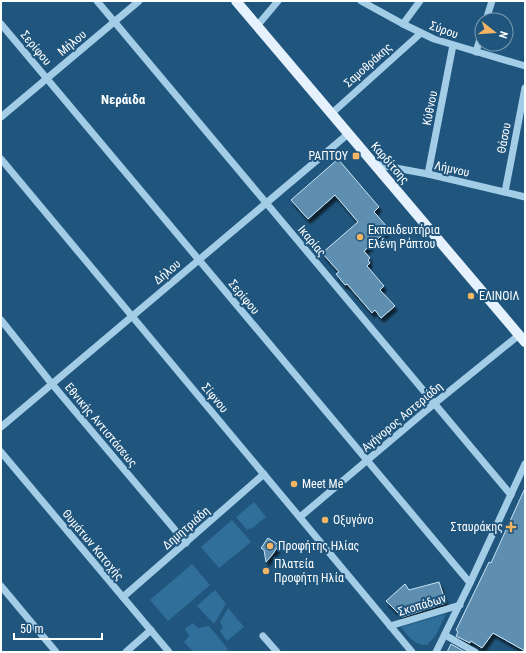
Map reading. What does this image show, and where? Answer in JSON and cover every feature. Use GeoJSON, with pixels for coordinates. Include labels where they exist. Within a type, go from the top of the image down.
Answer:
{"type":"FeatureCollection","features":[{"type":"Feature","properties":{"kind":"main road","name":"Καρδίτσης"},"geometry":{"type":"LineString","coordinates":[[236,1],[522,338]]}},
{"type":"Feature","properties":{"kind":"street","name":"Ικαρίας"},"geometry":{"type":"LineString","coordinates":[[97,1],[511,494]]}},
{"type":"Feature","properties":{"kind":"street","name":"Μήλου"},"geometry":{"type":"LineString","coordinates":[[1,117],[139,1]]}},
{"type":"Feature","properties":{"kind":"street"},"geometry":{"type":"LineString","coordinates":[[257,26],[278,1]]}},
{"type":"Feature","properties":{"kind":"street","name":"Σύρου"},"geometry":{"type":"LineString","coordinates":[[361,1],[421,33],[474,51]]}},
{"type":"Feature","properties":{"kind":"street"},"geometry":{"type":"LineString","coordinates":[[403,24],[420,1]]}},
{"type":"Feature","properties":{"kind":"street"},"geometry":{"type":"LineString","coordinates":[[489,12],[492,1]]}},
{"type":"Feature","properties":{"kind":"street","name":"Σερίφου"},"geometry":{"type":"LineString","coordinates":[[1,24],[470,583]]}},
{"type":"Feature","properties":{"kind":"street","name":"Σαμοθράκης"},"geometry":{"type":"LineString","coordinates":[[331,114],[421,33]]}},
{"type":"Feature","properties":{"kind":"street","name":"Κύθνου"},"geometry":{"type":"LineString","coordinates":[[428,174],[453,45]]}},
{"type":"Feature","properties":{"kind":"street","name":"Σύρου"},"geometry":{"type":"LineString","coordinates":[[476,52],[525,66]]}},
{"type":"Feature","properties":{"kind":"street","name":"Θάσου"},"geometry":{"type":"LineString","coordinates":[[505,192],[525,88]]}},
{"type":"Feature","properties":{"kind":"street","name":"Δήλου"},"geometry":{"type":"LineString","coordinates":[[1,427],[348,134]]}},
{"type":"Feature","properties":{"kind":"street","name":"Σίφνου"},"geometry":{"type":"LineString","coordinates":[[1,159],[412,652]]}},
{"type":"Feature","properties":{"kind":"street","name":"Λήμνου"},"geometry":{"type":"LineString","coordinates":[[374,164],[428,174],[525,197]]}},
{"type":"Feature","properties":{"kind":"street","name":"Εθνικής Αντιστάσεως"},"geometry":{"type":"LineString","coordinates":[[1,320],[52,384],[186,543]]}},
{"type":"Feature","properties":{"kind":"street","name":"Αγήνορος Αστεριάδη"},"geometry":{"type":"LineString","coordinates":[[300,517],[434,403],[522,338]]}},
{"type":"Feature","properties":{"kind":"street","name":"Θυμάτων Κατοχής"},"geometry":{"type":"LineString","coordinates":[[1,452],[169,652]]}},
{"type":"Feature","properties":{"kind":"street","name":"Σκοπάδων"},"geometry":{"type":"LineString","coordinates":[[436,652],[460,605],[525,464]]}},
{"type":"Feature","properties":{"kind":"street","name":"Δημητριάδη"},"geometry":{"type":"LineString","coordinates":[[123,598],[264,474]]}},
{"type":"Feature","properties":{"kind":"street"},"geometry":{"type":"LineString","coordinates":[[1,586],[56,652]]}},
{"type":"Feature","properties":{"kind":"street","name":"Σκοπάδων"},"geometry":{"type":"LineString","coordinates":[[390,626],[460,605]]}},
{"type":"Feature","properties":{"kind":"street"},"geometry":{"type":"LineString","coordinates":[[126,652],[150,630]]}},
{"type":"Feature","properties":{"kind":"street"},"geometry":{"type":"LineString","coordinates":[[445,635],[475,652]]}},
{"type":"Feature","properties":{"kind":"street"},"geometry":{"type":"LineString","coordinates":[[263,636],[277,652]]}},
{"type":"Feature","properties":{"kind":"shaded area"},"geometry":{"type":"Polygon","coordinates":[[[254,502],[266,517],[251,529],[250,528],[247,530],[236,517],[254,502]]]}},
{"type":"Feature","properties":{"kind":"shaded area"},"geometry":{"type":"Polygon","coordinates":[[[232,520],[251,542],[219,568],[201,547],[232,520]]]}},
{"type":"Feature","properties":{"kind":"shaded area"},"geometry":{"type":"Polygon","coordinates":[[[192,564],[210,585],[168,621],[150,600],[192,564]]]}},
{"type":"Feature","properties":{"kind":"shaded area"},"geometry":{"type":"Polygon","coordinates":[[[215,590],[226,604],[214,624],[197,606],[215,590]]]}},
{"type":"Feature","properties":{"kind":"shaded area"},"geometry":{"type":"Polygon","coordinates":[[[228,608],[244,627],[227,641],[220,631],[223,627],[220,622],[228,608]]]}},
{"type":"Feature","properties":{"kind":"shaded area"},"geometry":{"type":"Polygon","coordinates":[[[446,614],[436,635],[427,645],[422,645],[415,642],[401,627],[446,614]]]}},
{"type":"Feature","properties":{"kind":"shaded area"},"geometry":{"type":"Polygon","coordinates":[[[193,623],[198,628],[209,626],[228,649],[225,652],[194,652],[184,642],[189,636],[185,629],[193,623]]]}},
{"type":"Feature","properties":{"kind":"building"},"geometry":{"type":"Polygon","coordinates":[[[338,159],[379,207],[374,212],[389,229],[364,251],[370,258],[368,260],[370,263],[367,266],[384,286],[380,290],[395,306],[381,318],[375,310],[372,313],[347,284],[345,285],[336,274],[339,272],[322,253],[358,222],[335,195],[308,219],[291,200],[338,159]]]}},
{"type":"Feature","properties":{"kind":"building"},"geometry":{"type":"Polygon","coordinates":[[[525,488],[525,651],[493,633],[482,648],[471,641],[470,643],[456,636],[458,632],[456,630],[489,562],[491,563],[525,488]]]}},
{"type":"Feature","properties":{"kind":"building","name":"Προφήτης Ηλίας"},"geometry":{"type":"Polygon","coordinates":[[[268,538],[279,545],[266,562],[264,550],[261,548],[268,538]]]}},
{"type":"Feature","properties":{"kind":"building"},"geometry":{"type":"Polygon","coordinates":[[[439,582],[446,603],[402,617],[386,601],[405,584],[409,590],[439,582]]]}},
{"type":"Feature","properties":{"kind":"building"},"geometry":{"type":"Polygon","coordinates":[[[451,644],[465,652],[447,652],[451,644]]]}},
{"type":"Feature","properties":{"kind":"place","name":"ΡΑΠΤΟΥ"},"geometry":{"type":"Point","coordinates":[356,156]}},
{"type":"Feature","properties":{"kind":"place","name":"Εκπαιδευτήρια Ελένη Ράπτου"},"geometry":{"type":"Point","coordinates":[360,237]}},
{"type":"Feature","properties":{"kind":"place","name":"ΕΛΙΝΟΙΛ"},"geometry":{"type":"Point","coordinates":[471,296]}},
{"type":"Feature","properties":{"kind":"place","name":"Meet Me"},"geometry":{"type":"Point","coordinates":[294,484]}},
{"type":"Feature","properties":{"kind":"place","name":"Οξυγόνο"},"geometry":{"type":"Point","coordinates":[325,520]}},
{"type":"Feature","properties":{"kind":"place","name":"Σταυράκης"},"geometry":{"type":"Point","coordinates":[511,527]}},
{"type":"Feature","properties":{"kind":"place","name":"Προφήτης Ηλίας"},"geometry":{"type":"Point","coordinates":[270,546]}},
{"type":"Feature","properties":{"kind":"place","name":"Πλατεία Προφήτη Ηλία"},"geometry":{"type":"Point","coordinates":[266,571]}},
{"type":"Feature","properties":{"kind":"district","name":"Νεράιδα"},"geometry":{"type":"Point","coordinates":[123,99]}}]}
